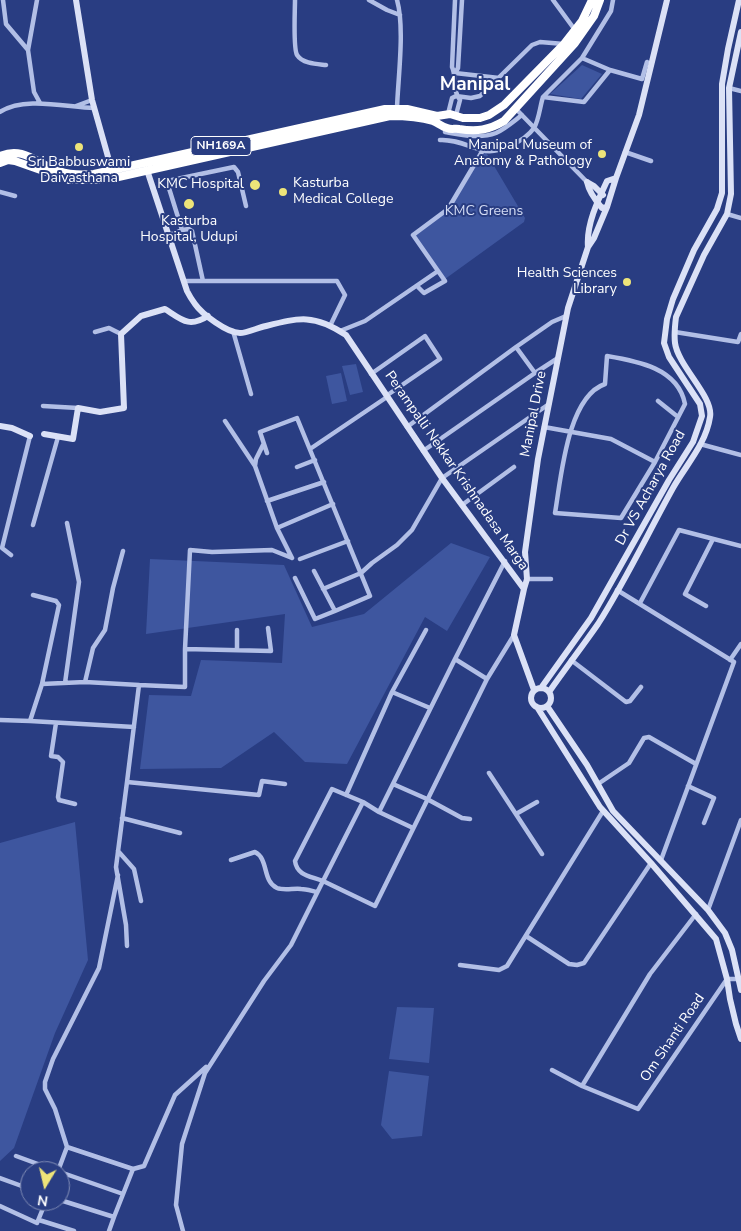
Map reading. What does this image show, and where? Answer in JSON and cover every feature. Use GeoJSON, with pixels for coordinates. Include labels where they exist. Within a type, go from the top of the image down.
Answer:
{"type":"FeatureCollection","features":[{"type":"Feature","properties":{"kind":"highway","name":"NH169A"},"geometry":{"type":"LineString","coordinates":[[0,163],[8,160],[15,161],[68,180],[97,180],[113,174],[372,112],[397,108],[437,116],[452,115],[480,118],[495,112],[504,105],[564,44],[576,31],[592,0]]}},
{"type":"Feature","properties":{"kind":"highway","name":"NH169A"},"geometry":{"type":"LineString","coordinates":[[0,156],[13,152],[20,153],[58,171],[69,174],[113,174],[146,170],[390,116],[434,121],[445,129],[456,128],[474,131],[494,127],[516,109],[575,43],[594,16],[600,0]]}},
{"type":"Feature","properties":{"kind":"highway"},"geometry":{"type":"LineString","coordinates":[[445,129],[443,117],[452,115],[459,121],[456,128]]}},
{"type":"Feature","properties":{"kind":"main road"},"geometry":{"type":"LineString","coordinates":[[76,0],[92,100],[113,174]]}},
{"type":"Feature","properties":{"kind":"main road"},"geometry":{"type":"LineString","coordinates":[[588,247],[594,238],[608,204],[616,177],[640,115],[668,0]]}},
{"type":"Feature","properties":{"kind":"main road","name":"Dr VS Acharya Road"},"geometry":{"type":"LineString","coordinates":[[549,692],[597,624],[617,590],[693,442],[702,416],[700,404],[668,357],[664,343],[667,319],[673,299],[694,250],[717,209],[722,193],[720,102],[728,49],[740,0]]}},
{"type":"Feature","properties":{"kind":"main road","name":"Dr VS Acharya Road"},"geometry":{"type":"LineString","coordinates":[[537,689],[591,618],[672,483],[700,444],[710,417],[709,406],[682,361],[675,344],[676,316],[704,255],[727,214],[731,194],[729,88],[741,32]]}},
{"type":"Feature","properties":{"kind":"main road"},"geometry":{"type":"LineString","coordinates":[[722,134],[731,133]]}},
{"type":"Feature","properties":{"kind":"main road"},"geometry":{"type":"LineString","coordinates":[[146,170],[187,291],[195,305],[208,316],[233,331]]}},
{"type":"Feature","properties":{"kind":"main road"},"geometry":{"type":"LineString","coordinates":[[588,247],[587,236],[601,194],[607,181],[616,177]]}},
{"type":"Feature","properties":{"kind":"main road"},"geometry":{"type":"LineString","coordinates":[[587,182],[594,186],[608,204]]}},
{"type":"Feature","properties":{"kind":"main road"},"geometry":{"type":"LineString","coordinates":[[587,182],[588,190],[602,208],[608,204]]}},
{"type":"Feature","properties":{"kind":"main road","name":"Manipal Drive"},"geometry":{"type":"LineString","coordinates":[[524,589],[527,579],[525,552],[538,459],[566,316],[588,247]]}},
{"type":"Feature","properties":{"kind":"main road"},"geometry":{"type":"LineString","coordinates":[[694,250],[704,255]]}},
{"type":"Feature","properties":{"kind":"main road"},"geometry":{"type":"LineString","coordinates":[[44,434],[73,439],[78,408],[100,412],[124,408],[122,334],[141,316],[165,309],[185,322],[199,322],[208,316]]}},
{"type":"Feature","properties":{"kind":"main road","name":"Perampalli Nekkar Krishnadasa Marga"},"geometry":{"type":"LineString","coordinates":[[233,331],[240,333],[296,319],[309,319],[330,326],[346,335],[423,451],[524,589],[514,636]]}},
{"type":"Feature","properties":{"kind":"main road"},"geometry":{"type":"LineString","coordinates":[[0,426],[12,428],[30,436]]}},
{"type":"Feature","properties":{"kind":"main road"},"geometry":{"type":"LineString","coordinates":[[514,636],[537,689],[549,692],[551,698],[547,706]]}},
{"type":"Feature","properties":{"kind":"main road"},"geometry":{"type":"LineString","coordinates":[[537,689],[531,699],[538,707],[603,811],[651,862],[716,939],[741,1039]]}},
{"type":"Feature","properties":{"kind":"main road"},"geometry":{"type":"LineString","coordinates":[[538,707],[547,706]]}},
{"type":"Feature","properties":{"kind":"main road"},"geometry":{"type":"LineString","coordinates":[[547,706],[587,765],[613,811],[708,910],[725,933],[732,950],[741,990]]}},
{"type":"Feature","properties":{"kind":"street"},"geometry":{"type":"LineString","coordinates":[[3,0],[6,24],[28,50]]}},
{"type":"Feature","properties":{"kind":"street"},"geometry":{"type":"LineString","coordinates":[[37,0],[28,50],[34,92],[40,103]]}},
{"type":"Feature","properties":{"kind":"street"},"geometry":{"type":"LineString","coordinates":[[295,0],[295,47],[297,55],[304,60],[326,65]]}},
{"type":"Feature","properties":{"kind":"street"},"geometry":{"type":"LineString","coordinates":[[369,0],[400,15]]}},
{"type":"Feature","properties":{"kind":"street"},"geometry":{"type":"LineString","coordinates":[[397,0],[400,15],[397,108]]}},
{"type":"Feature","properties":{"kind":"street"},"geometry":{"type":"LineString","coordinates":[[452,115],[460,100],[456,96],[455,73],[452,67],[456,0]]}},
{"type":"Feature","properties":{"kind":"street"},"geometry":{"type":"LineString","coordinates":[[455,73],[458,68],[462,0]]}},
{"type":"Feature","properties":{"kind":"street"},"geometry":{"type":"LineString","coordinates":[[552,0],[576,31]]}},
{"type":"Feature","properties":{"kind":"street"},"geometry":{"type":"LineString","coordinates":[[522,115],[498,132],[488,135],[468,136],[445,129],[440,140],[448,140],[483,150],[494,151],[517,143],[534,127],[543,97],[582,58],[611,11],[613,0]]}},
{"type":"Feature","properties":{"kind":"street"},"geometry":{"type":"LineString","coordinates":[[452,115],[452,98],[456,96],[471,98],[480,96],[532,45],[540,42],[564,44]]}},
{"type":"Feature","properties":{"kind":"street"},"geometry":{"type":"LineString","coordinates":[[582,58],[610,70],[642,79],[647,62]]}},
{"type":"Feature","properties":{"kind":"street"},"geometry":{"type":"LineString","coordinates":[[543,97],[584,102],[610,70]]}},
{"type":"Feature","properties":{"kind":"street"},"geometry":{"type":"LineString","coordinates":[[455,73],[499,78]]}},
{"type":"Feature","properties":{"kind":"street"},"geometry":{"type":"LineString","coordinates":[[729,88],[741,91]]}},
{"type":"Feature","properties":{"kind":"street"},"geometry":{"type":"LineString","coordinates":[[75,107],[92,100]]}},
{"type":"Feature","properties":{"kind":"street"},"geometry":{"type":"LineString","coordinates":[[0,112],[7,107],[40,103],[94,108]]}},
{"type":"Feature","properties":{"kind":"street"},"geometry":{"type":"LineString","coordinates":[[516,109],[587,182]]}},
{"type":"Feature","properties":{"kind":"street"},"geometry":{"type":"LineString","coordinates":[[418,286],[424,293],[445,281],[413,235],[448,209],[483,150]]}},
{"type":"Feature","properties":{"kind":"street"},"geometry":{"type":"LineString","coordinates":[[625,152],[652,161]]}},
{"type":"Feature","properties":{"kind":"street"},"geometry":{"type":"LineString","coordinates":[[182,230],[168,185],[172,180],[234,167],[238,172],[246,206]]}},
{"type":"Feature","properties":{"kind":"street"},"geometry":{"type":"LineString","coordinates":[[0,192],[15,196]]}},
{"type":"Feature","properties":{"kind":"street"},"geometry":{"type":"LineString","coordinates":[[727,214],[741,218]]}},
{"type":"Feature","properties":{"kind":"street"},"geometry":{"type":"LineString","coordinates":[[169,235],[182,230],[192,230],[203,281]]}},
{"type":"Feature","properties":{"kind":"street"},"geometry":{"type":"LineString","coordinates":[[340,331],[365,321],[438,271]]}},
{"type":"Feature","properties":{"kind":"street"},"geometry":{"type":"LineString","coordinates":[[184,281],[337,281],[345,295],[330,326]]}},
{"type":"Feature","properties":{"kind":"street"},"geometry":{"type":"LineString","coordinates":[[407,427],[516,347],[552,322],[566,316]]}},
{"type":"Feature","properties":{"kind":"street"},"geometry":{"type":"LineString","coordinates":[[95,332],[109,328],[122,334]]}},
{"type":"Feature","properties":{"kind":"street"},"geometry":{"type":"LineString","coordinates":[[233,331],[251,394]]}},
{"type":"Feature","properties":{"kind":"street"},"geometry":{"type":"LineString","coordinates":[[675,332],[738,342],[741,334]]}},
{"type":"Feature","properties":{"kind":"street"},"geometry":{"type":"LineString","coordinates":[[310,449],[440,359],[425,336],[371,374]]}},
{"type":"Feature","properties":{"kind":"street"},"geometry":{"type":"LineString","coordinates":[[516,347],[535,373]]}},
{"type":"Feature","properties":{"kind":"street"},"geometry":{"type":"LineString","coordinates":[[607,356],[646,364],[660,371],[674,382],[684,397],[685,404],[678,417],[655,462],[621,518],[555,514],[569,432],[591,393],[605,384],[607,356]]}},
{"type":"Feature","properties":{"kind":"street"},"geometry":{"type":"LineString","coordinates":[[423,451],[558,358]]}},
{"type":"Feature","properties":{"kind":"street"},"geometry":{"type":"LineString","coordinates":[[658,400],[678,417]]}},
{"type":"Feature","properties":{"kind":"street"},"geometry":{"type":"LineString","coordinates":[[323,589],[360,573],[397,546],[412,530],[442,478],[549,404]]}},
{"type":"Feature","properties":{"kind":"street"},"geometry":{"type":"LineString","coordinates":[[43,406],[78,408]]}},
{"type":"Feature","properties":{"kind":"street"},"geometry":{"type":"LineString","coordinates":[[267,453],[260,432],[297,418],[370,596],[315,619],[295,578]]}},
{"type":"Feature","properties":{"kind":"street"},"geometry":{"type":"LineString","coordinates":[[42,684],[86,682],[185,687],[190,550],[219,552],[272,550],[292,558],[277,528],[255,466],[225,421]]}},
{"type":"Feature","properties":{"kind":"street"},"geometry":{"type":"LineString","coordinates":[[544,427],[611,439],[655,462]]}},
{"type":"Feature","properties":{"kind":"street"},"geometry":{"type":"LineString","coordinates":[[12,555],[2,548],[30,436]]}},
{"type":"Feature","properties":{"kind":"street"},"geometry":{"type":"LineString","coordinates":[[33,525],[58,436]]}},
{"type":"Feature","properties":{"kind":"street"},"geometry":{"type":"LineString","coordinates":[[700,444],[741,455]]}},
{"type":"Feature","properties":{"kind":"street"},"geometry":{"type":"LineString","coordinates":[[255,466],[256,459],[263,445]]}},
{"type":"Feature","properties":{"kind":"street"},"geometry":{"type":"LineString","coordinates":[[297,468],[315,460]]}},
{"type":"Feature","properties":{"kind":"street"},"geometry":{"type":"LineString","coordinates":[[462,505],[514,467]]}},
{"type":"Feature","properties":{"kind":"street"},"geometry":{"type":"LineString","coordinates":[[267,501],[324,482]]}},
{"type":"Feature","properties":{"kind":"street"},"geometry":{"type":"LineString","coordinates":[[277,528],[333,504]]}},
{"type":"Feature","properties":{"kind":"street"},"geometry":{"type":"LineString","coordinates":[[65,683],[78,582],[67,523]]}},
{"type":"Feature","properties":{"kind":"street"},"geometry":{"type":"LineString","coordinates":[[640,603],[679,530],[741,546]]}},
{"type":"Feature","properties":{"kind":"street"},"geometry":{"type":"LineString","coordinates":[[706,606],[685,594],[713,539]]}},
{"type":"Feature","properties":{"kind":"street"},"geometry":{"type":"LineString","coordinates":[[300,559],[348,540]]}},
{"type":"Feature","properties":{"kind":"street"},"geometry":{"type":"LineString","coordinates":[[86,682],[93,648],[105,630],[113,588],[123,551]]}},
{"type":"Feature","properties":{"kind":"street"},"geometry":{"type":"LineString","coordinates":[[379,812],[505,561]]}},
{"type":"Feature","properties":{"kind":"street"},"geometry":{"type":"LineString","coordinates":[[314,571],[335,611]]}},
{"type":"Feature","properties":{"kind":"street"},"geometry":{"type":"LineString","coordinates":[[527,579],[552,580]]}},
{"type":"Feature","properties":{"kind":"street"},"geometry":{"type":"LineString","coordinates":[[617,590],[734,662],[661,860]]}},
{"type":"Feature","properties":{"kind":"street"},"geometry":{"type":"LineString","coordinates":[[30,721],[42,684],[59,605],[56,601],[33,595]]}},
{"type":"Feature","properties":{"kind":"street"},"geometry":{"type":"LineString","coordinates":[[185,649],[271,650],[268,628]]}},
{"type":"Feature","properties":{"kind":"street"},"geometry":{"type":"LineString","coordinates":[[237,630],[237,650]]}},
{"type":"Feature","properties":{"kind":"street"},"geometry":{"type":"LineString","coordinates":[[346,795],[392,692],[426,630]]}},
{"type":"Feature","properties":{"kind":"street"},"geometry":{"type":"LineString","coordinates":[[413,828],[363,802],[332,789],[295,861],[296,868],[300,873],[323,880],[375,906],[487,679],[514,636]]}},
{"type":"Feature","properties":{"kind":"street"},"geometry":{"type":"LineString","coordinates":[[730,660],[739,650],[741,644]]}},
{"type":"Feature","properties":{"kind":"street"},"geometry":{"type":"LineString","coordinates":[[455,659],[487,679]]}},
{"type":"Feature","properties":{"kind":"street"},"geometry":{"type":"LineString","coordinates":[[571,660],[626,702],[630,701],[641,687]]}},
{"type":"Feature","properties":{"kind":"street"},"geometry":{"type":"LineString","coordinates":[[127,946],[126,925],[116,867],[139,685]]}},
{"type":"Feature","properties":{"kind":"street"},"geometry":{"type":"LineString","coordinates":[[392,692],[430,708]]}},
{"type":"Feature","properties":{"kind":"street"},"geometry":{"type":"LineString","coordinates":[[0,720],[134,727]]}},
{"type":"Feature","properties":{"kind":"street"},"geometry":{"type":"LineString","coordinates":[[56,723],[51,756],[63,762],[58,797],[63,802],[75,804]]}},
{"type":"Feature","properties":{"kind":"street"},"geometry":{"type":"LineString","coordinates":[[598,784],[629,763],[644,738],[649,737],[696,764]]}},
{"type":"Feature","properties":{"kind":"street"},"geometry":{"type":"LineString","coordinates":[[489,774],[542,854]]}},
{"type":"Feature","properties":{"kind":"street"},"geometry":{"type":"LineString","coordinates":[[127,782],[259,795],[262,781],[285,784]]}},
{"type":"Feature","properties":{"kind":"street"},"geometry":{"type":"LineString","coordinates":[[393,784],[427,799],[462,818],[470,819]]}},
{"type":"Feature","properties":{"kind":"street"},"geometry":{"type":"LineString","coordinates":[[688,786],[714,798],[704,823]]}},
{"type":"Feature","properties":{"kind":"street"},"geometry":{"type":"LineString","coordinates":[[183,1231],[176,1205],[182,1144],[205,1073],[264,981],[291,945],[363,802]]}},
{"type":"Feature","properties":{"kind":"street"},"geometry":{"type":"LineString","coordinates":[[516,814],[537,802]]}},
{"type":"Feature","properties":{"kind":"street"},"geometry":{"type":"LineString","coordinates":[[460,965],[499,970],[507,966],[603,811]]}},
{"type":"Feature","properties":{"kind":"street"},"geometry":{"type":"LineString","coordinates":[[122,818],[180,833]]}},
{"type":"Feature","properties":{"kind":"street"},"geometry":{"type":"LineString","coordinates":[[708,910],[741,820]]}},
{"type":"Feature","properties":{"kind":"street"},"geometry":{"type":"LineString","coordinates":[[118,851],[134,869],[141,901]]}},
{"type":"Feature","properties":{"kind":"street"},"geometry":{"type":"LineString","coordinates":[[230,860],[255,852],[261,856],[268,877],[278,889],[303,888],[317,892]]}},
{"type":"Feature","properties":{"kind":"street"},"geometry":{"type":"LineString","coordinates":[[526,936],[569,964],[577,965],[584,963],[651,862]]}},
{"type":"Feature","properties":{"kind":"street"},"geometry":{"type":"LineString","coordinates":[[62,1161],[67,1147],[55,1109],[45,1089],[45,1082],[53,1059],[99,968],[118,875]]}},
{"type":"Feature","properties":{"kind":"street"},"geometry":{"type":"LineString","coordinates":[[552,1070],[582,1086],[650,974],[696,914]]}},
{"type":"Feature","properties":{"kind":"street"},"geometry":{"type":"LineString","coordinates":[[727,979],[740,979]]}},
{"type":"Feature","properties":{"kind":"street","name":"Om Shanti Road"},"geometry":{"type":"LineString","coordinates":[[582,1086],[638,1109],[727,979]]}},
{"type":"Feature","properties":{"kind":"street"},"geometry":{"type":"LineString","coordinates":[[67,1147],[133,1169],[144,1166],[175,1095],[211,1063]]}},
{"type":"Feature","properties":{"kind":"street"},"geometry":{"type":"LineString","coordinates":[[16,1156],[30,1161]]}},
{"type":"Feature","properties":{"kind":"street"},"geometry":{"type":"LineString","coordinates":[[109,1231],[133,1169]]}},
{"type":"Feature","properties":{"kind":"street"},"geometry":{"type":"LineString","coordinates":[[70,1175],[123,1194]]}},
{"type":"Feature","properties":{"kind":"street"},"geometry":{"type":"LineString","coordinates":[[0,1178],[20,1185]]}},
{"type":"Feature","properties":{"kind":"street"},"geometry":{"type":"LineString","coordinates":[[70,1203],[114,1217]]}},
{"type":"Feature","properties":{"kind":"street"},"geometry":{"type":"LineString","coordinates":[[0,1206],[37,1223],[42,1211]]}},
{"type":"Feature","properties":{"kind":"street"},"geometry":{"type":"LineString","coordinates":[[38,1220],[74,1231]]}},
{"type":"Feature","properties":{"kind":"green space"},"geometry":{"type":"Polygon","coordinates":[[[582,65],[602,74],[581,99],[550,94],[582,65]]]}},
{"type":"Feature","properties":{"kind":"green space","name":"KMC Greens"},"geometry":{"type":"Polygon","coordinates":[[[484,149],[525,218],[524,222],[445,279],[414,235],[448,210],[484,149]]]}},
{"type":"Feature","properties":{"kind":"green space"},"geometry":{"type":"Polygon","coordinates":[[[356,364],[363,392],[350,395],[342,366],[356,364]]]}},
{"type":"Feature","properties":{"kind":"green space"},"geometry":{"type":"Polygon","coordinates":[[[341,373],[347,401],[332,404],[326,376],[341,373]]]}},
{"type":"Feature","properties":{"kind":"green space"},"geometry":{"type":"Polygon","coordinates":[[[451,543],[490,557],[447,631],[425,617],[347,764],[305,762],[274,732],[221,768],[140,769],[149,695],[191,696],[201,660],[282,663],[285,614],[146,634],[150,559],[284,565],[312,627],[364,614],[451,543]]]}},
{"type":"Feature","properties":{"kind":"green space"},"geometry":{"type":"Polygon","coordinates":[[[75,822],[88,960],[55,1033],[14,1148],[0,1161],[0,843],[75,822]]]}},
{"type":"Feature","properties":{"kind":"green space"},"geometry":{"type":"Polygon","coordinates":[[[397,1007],[434,1008],[429,1063],[389,1059],[397,1007]]]}},
{"type":"Feature","properties":{"kind":"green space"},"geometry":{"type":"Polygon","coordinates":[[[389,1071],[429,1076],[422,1136],[392,1139],[381,1125],[389,1071]]]}},
{"type":"Feature","properties":{"kind":"place","name":"Sri Babbuswami Daivasthana"},"geometry":{"type":"Point","coordinates":[79,147]}},
{"type":"Feature","properties":{"kind":"place","name":"Manipal Museum of Anatomy & Pathology"},"geometry":{"type":"Point","coordinates":[602,154]}},
{"type":"Feature","properties":{"kind":"place","name":"KMC Hospital"},"geometry":{"type":"Point","coordinates":[255,185]}},
{"type":"Feature","properties":{"kind":"place","name":"Kasturba Medical College"},"geometry":{"type":"Point","coordinates":[283,192]}},
{"type":"Feature","properties":{"kind":"place","name":"Kasturba Hospital, Udupi"},"geometry":{"type":"Point","coordinates":[189,204]}},
{"type":"Feature","properties":{"kind":"place","name":"Health Sciences Library"},"geometry":{"type":"Point","coordinates":[627,282]}},
{"type":"Feature","properties":{"kind":"district","name":"Manipal"},"geometry":{"type":"Point","coordinates":[475,85]}}]}
